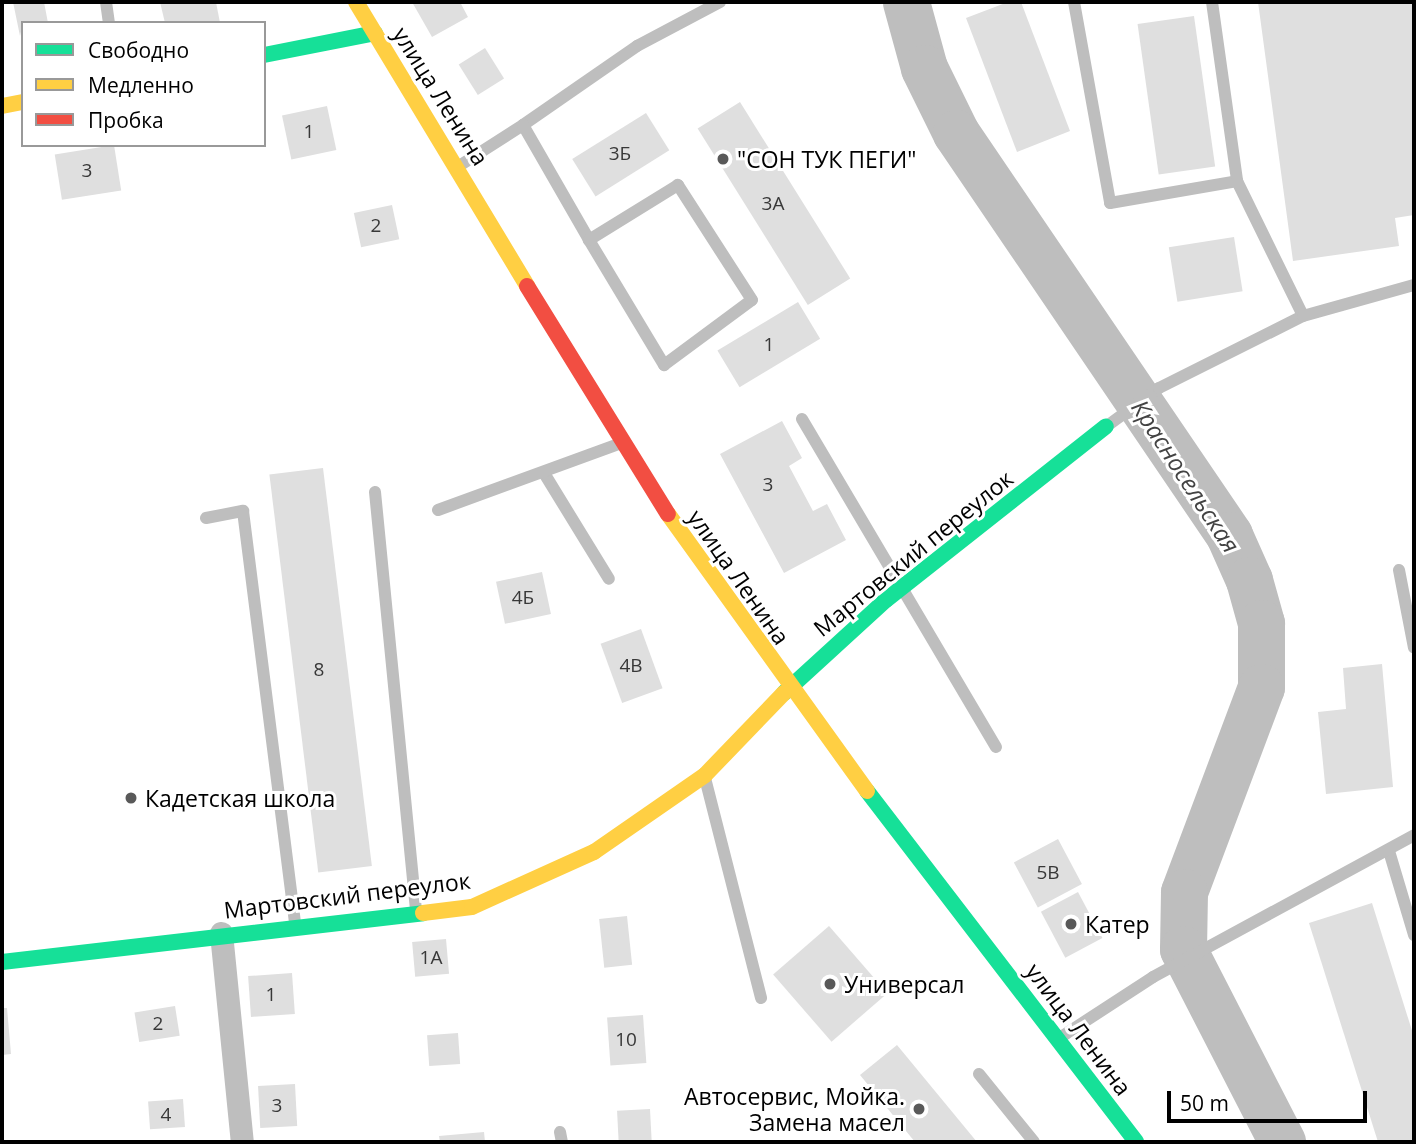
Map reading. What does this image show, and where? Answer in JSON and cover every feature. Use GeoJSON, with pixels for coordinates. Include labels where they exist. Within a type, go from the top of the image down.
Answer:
{"type":"FeatureCollection","features":[{"type":"Feature","properties":{"kind":"street","name":"улица Ленина"},"geometry":{"type":"LineString","coordinates":[[356,2],[459,166],[621,442],[788,688],[1136,1142]]}},
{"type":"Feature","properties":{"kind":"street"},"geometry":{"type":"LineString","coordinates":[[266,55],[375,33]]}},
{"type":"Feature","properties":{"kind":"street"},"geometry":{"type":"LineString","coordinates":[[2,106],[21,102]]}},
{"type":"Feature","properties":{"kind":"street","name":"Мартовский переулок"},"geometry":{"type":"LineString","coordinates":[[2,962],[221,933],[472,906],[594,852],[705,775],[788,688],[901,587],[1106,426]]}},
{"type":"Feature","properties":{"kind":"street"},"geometry":{"type":"LineString","coordinates":[[221,933],[242,1142]]}},
{"type":"Feature","properties":{"kind":"lane"},"geometry":{"type":"LineString","coordinates":[[106,2],[109,21]]}},
{"type":"Feature","properties":{"kind":"lane"},"geometry":{"type":"LineString","coordinates":[[459,166],[637,46],[720,2]]}},
{"type":"Feature","properties":{"kind":"lane"},"geometry":{"type":"LineString","coordinates":[[1074,2],[1110,203],[1237,181]]}},
{"type":"Feature","properties":{"kind":"lane"},"geometry":{"type":"LineString","coordinates":[[1212,2],[1237,181],[1303,316]]}},
{"type":"Feature","properties":{"kind":"lane"},"geometry":{"type":"LineString","coordinates":[[523,125],[589,240],[664,365],[752,300],[678,185],[589,240]]}},
{"type":"Feature","properties":{"kind":"lane","name":"Мартовский переулок"},"geometry":{"type":"LineString","coordinates":[[1106,426],[1159,388],[1303,316],[1414,285]]}},
{"type":"Feature","properties":{"kind":"lane"},"geometry":{"type":"LineString","coordinates":[[802,419],[996,747]]}},
{"type":"Feature","properties":{"kind":"lane"},"geometry":{"type":"LineString","coordinates":[[438,510],[544,473],[621,442]]}},
{"type":"Feature","properties":{"kind":"lane"},"geometry":{"type":"LineString","coordinates":[[544,473],[609,579]]}},
{"type":"Feature","properties":{"kind":"lane"},"geometry":{"type":"LineString","coordinates":[[374,492],[416,913]]}},
{"type":"Feature","properties":{"kind":"lane"},"geometry":{"type":"LineString","coordinates":[[206,518],[243,511],[295,925]]}},
{"type":"Feature","properties":{"kind":"lane"},"geometry":{"type":"LineString","coordinates":[[1399,570],[1414,648]]}},
{"type":"Feature","properties":{"kind":"lane"},"geometry":{"type":"LineString","coordinates":[[705,775],[761,998]]}},
{"type":"Feature","properties":{"kind":"lane"},"geometry":{"type":"LineString","coordinates":[[1058,1039],[1153,977],[1390,851],[1414,835]]}},
{"type":"Feature","properties":{"kind":"lane"},"geometry":{"type":"LineString","coordinates":[[1390,851],[1414,935]]}},
{"type":"Feature","properties":{"kind":"lane"},"geometry":{"type":"LineString","coordinates":[[979,1074],[1034,1142]]}},
{"type":"Feature","properties":{"kind":"building"},"geometry":{"type":"Polygon","coordinates":[[[13,2],[44,2],[48,21],[21,21],[20,36],[13,2]]]}},
{"type":"Feature","properties":{"kind":"building"},"geometry":{"type":"Polygon","coordinates":[[[160,2],[216,2],[220,21],[165,21],[160,2]]]}},
{"type":"Feature","properties":{"kind":"building"},"geometry":{"type":"Polygon","coordinates":[[[412,2],[460,2],[468,17],[432,37],[412,2]]]}},
{"type":"Feature","properties":{"kind":"building"},"geometry":{"type":"Polygon","coordinates":[[[1008,2],[1021,2],[1070,131],[1017,152],[966,18],[1008,2]]]}},
{"type":"Feature","properties":{"kind":"building"},"geometry":{"type":"Polygon","coordinates":[[[1258,2],[1414,2],[1414,215],[1395,218],[1399,246],[1293,261],[1258,2]]]}},
{"type":"Feature","properties":{"kind":"building"},"geometry":{"type":"Polygon","coordinates":[[[1194,16],[1215,167],[1159,174],[1138,24],[1194,16]]]}},
{"type":"Feature","properties":{"kind":"building"},"geometry":{"type":"Polygon","coordinates":[[[485,48],[504,79],[478,95],[459,64],[485,48]]]}},
{"type":"Feature","properties":{"kind":"building"},"geometry":{"type":"Polygon","coordinates":[[[740,102],[850,278],[808,305],[698,128],[740,102]]]}},
{"type":"Feature","properties":{"kind":"building"},"geometry":{"type":"Polygon","coordinates":[[[327,106],[336,150],[291,160],[282,116],[327,106]]]}},
{"type":"Feature","properties":{"kind":"building"},"geometry":{"type":"Polygon","coordinates":[[[646,113],[669,150],[596,196],[572,159],[646,113]]]}},
{"type":"Feature","properties":{"kind":"building"},"geometry":{"type":"Polygon","coordinates":[[[114,147],[121,190],[62,200],[55,154],[114,147]]]}},
{"type":"Feature","properties":{"kind":"building"},"geometry":{"type":"Polygon","coordinates":[[[392,205],[399,239],[361,247],[354,213],[392,205]]]}},
{"type":"Feature","properties":{"kind":"building"},"geometry":{"type":"Polygon","coordinates":[[[1234,237],[1243,291],[1177,302],[1169,247],[1234,237]]]}},
{"type":"Feature","properties":{"kind":"building"},"geometry":{"type":"Polygon","coordinates":[[[798,302],[820,339],[740,387],[717,350],[798,302]]]}},
{"type":"Feature","properties":{"kind":"building"},"geometry":{"type":"Polygon","coordinates":[[[782,421],[802,458],[789,466],[813,511],[827,504],[846,540],[784,573],[720,454],[782,421]]]}},
{"type":"Feature","properties":{"kind":"building"},"geometry":{"type":"Polygon","coordinates":[[[323,468],[372,866],[318,873],[269,475],[323,468]]]}},
{"type":"Feature","properties":{"kind":"building"},"geometry":{"type":"Polygon","coordinates":[[[542,572],[551,614],[505,624],[496,582],[542,572]]]}},
{"type":"Feature","properties":{"kind":"building"},"geometry":{"type":"Polygon","coordinates":[[[641,629],[663,688],[622,703],[601,644],[641,629]]]}},
{"type":"Feature","properties":{"kind":"building"},"geometry":{"type":"Polygon","coordinates":[[[1382,664],[1393,787],[1326,794],[1318,712],[1346,709],[1343,668],[1382,664]]]}},
{"type":"Feature","properties":{"kind":"building"},"geometry":{"type":"Polygon","coordinates":[[[1058,839],[1082,884],[1038,908],[1014,862],[1058,839]]]}},
{"type":"Feature","properties":{"kind":"building","name":"Катер"},"geometry":{"type":"Polygon","coordinates":[[[1078,892],[1102,938],[1065,958],[1041,912],[1078,892]]]}},
{"type":"Feature","properties":{"kind":"building"},"geometry":{"type":"Polygon","coordinates":[[[1372,903],[1414,1037],[1414,1142],[1378,1142],[1309,923],[1372,903]]]}},
{"type":"Feature","properties":{"kind":"building"},"geometry":{"type":"Polygon","coordinates":[[[627,916],[632,965],[604,968],[599,919],[627,916]]]}},
{"type":"Feature","properties":{"kind":"building","name":"Универсал"},"geometry":{"type":"Polygon","coordinates":[[[829,926],[887,993],[832,1042],[773,975],[829,926]]]}},
{"type":"Feature","properties":{"kind":"building"},"geometry":{"type":"Polygon","coordinates":[[[446,939],[449,974],[415,977],[412,942],[446,939]]]}},
{"type":"Feature","properties":{"kind":"building"},"geometry":{"type":"Polygon","coordinates":[[[292,973],[295,1014],[251,1017],[248,976],[292,973]]]}},
{"type":"Feature","properties":{"kind":"building"},"geometry":{"type":"Polygon","coordinates":[[[175,1006],[180,1036],[139,1042],[135,1012],[175,1006]]]}},
{"type":"Feature","properties":{"kind":"building"},"geometry":{"type":"Polygon","coordinates":[[[2,1008],[7,1008],[11,1054],[2,1055],[2,1008]]]}},
{"type":"Feature","properties":{"kind":"building"},"geometry":{"type":"Polygon","coordinates":[[[643,1015],[646,1063],[610,1065],[607,1018],[643,1015]]]}},
{"type":"Feature","properties":{"kind":"building"},"geometry":{"type":"Polygon","coordinates":[[[458,1033],[460,1064],[429,1066],[427,1035],[458,1033]]]}},
{"type":"Feature","properties":{"kind":"building","name":"Автосервис, Мойка. Замена масел"},"geometry":{"type":"Polygon","coordinates":[[[897,1045],[977,1142],[915,1142],[860,1075],[897,1045]]]}},
{"type":"Feature","properties":{"kind":"building"},"geometry":{"type":"Polygon","coordinates":[[[295,1084],[297,1126],[260,1128],[258,1086],[295,1084]]]}},
{"type":"Feature","properties":{"kind":"building"},"geometry":{"type":"Polygon","coordinates":[[[183,1099],[185,1127],[150,1129],[148,1101],[183,1099]]]}},
{"type":"Feature","properties":{"kind":"building"},"geometry":{"type":"Polygon","coordinates":[[[650,1109],[652,1142],[619,1142],[617,1111],[650,1109]]]}},
{"type":"Feature","properties":{"kind":"building"},"geometry":{"type":"Polygon","coordinates":[[[484,1132],[485,1142],[440,1142],[439,1136],[484,1132]]]}},
{"type":"Feature","properties":{"kind":"waterway","name":"Красносельская"},"geometry":{"type":"LineString","coordinates":[[906,2],[924,68],[956,133],[1229,535],[1249,580],[1261,623],[1261,687],[1184,892],[1183,949],[1282,1142]]}},
{"type":"Feature","properties":{"kind":"traffic: fast"},"geometry":{"type":"LineString","coordinates":[[266,55],[375,33]]}},
{"type":"Feature","properties":{"kind":"traffic: fast"},"geometry":{"type":"LineString","coordinates":[[784,693],[886,600],[1106,426]]}},
{"type":"Feature","properties":{"kind":"traffic: fast"},"geometry":{"type":"LineString","coordinates":[[867,791],[1136,1142]]}},
{"type":"Feature","properties":{"kind":"traffic: fast"},"geometry":{"type":"LineString","coordinates":[[2,962],[423,913]]}},
{"type":"Feature","properties":{"kind":"traffic: slow"},"geometry":{"type":"LineString","coordinates":[[356,2],[527,286]]}},
{"type":"Feature","properties":{"kind":"traffic: slow"},"geometry":{"type":"LineString","coordinates":[[2,106],[21,102]]}},
{"type":"Feature","properties":{"kind":"traffic: slow"},"geometry":{"type":"LineString","coordinates":[[668,514],[867,791]]}},
{"type":"Feature","properties":{"kind":"traffic: slow"},"geometry":{"type":"LineString","coordinates":[[423,913],[472,907],[594,852],[705,775],[784,693]]}},
{"type":"Feature","properties":{"kind":"traffic: jam"},"geometry":{"type":"LineString","coordinates":[[527,286],[668,514]]}},
{"type":"Feature","properties":{"kind":"place","name":"\"СОН ТУК ПЕГИ\""},"geometry":{"type":"Point","coordinates":[723,159]}},
{"type":"Feature","properties":{"kind":"place","name":"Кадетская школа"},"geometry":{"type":"Point","coordinates":[131,798]}},
{"type":"Feature","properties":{"kind":"place","name":"Катер"},"geometry":{"type":"Point","coordinates":[1071,924]}},
{"type":"Feature","properties":{"kind":"place","name":"Универсал"},"geometry":{"type":"Point","coordinates":[830,984]}},
{"type":"Feature","properties":{"kind":"place","name":"Автосервис, Мойка. Замена масел"},"geometry":{"type":"Point","coordinates":[919,1109]}}]}
